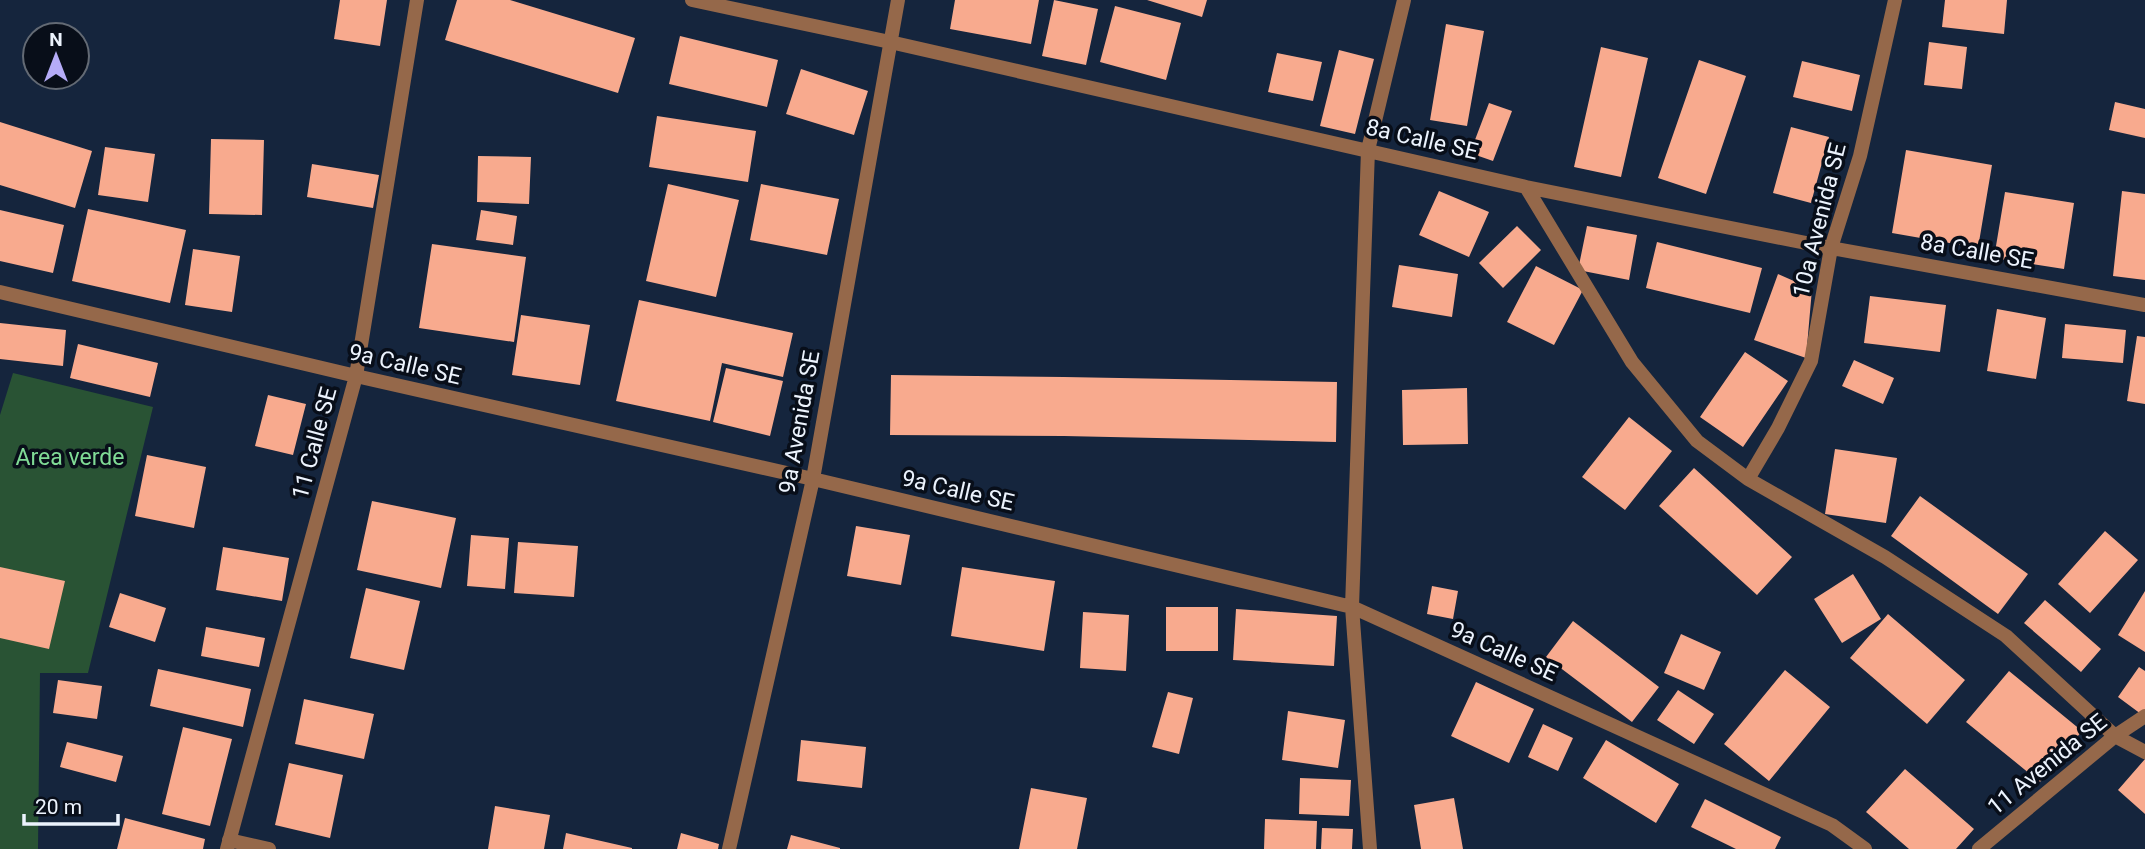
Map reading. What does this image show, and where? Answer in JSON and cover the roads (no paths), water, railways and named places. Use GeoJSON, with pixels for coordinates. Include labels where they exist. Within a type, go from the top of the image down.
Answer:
{"type":"FeatureCollection","features":[{"type":"Feature","properties":{"kind":"street","name":"11 Calle SE"},"geometry":{"type":"LineString","coordinates":[[228,844],[356,376],[417,0]]}},
{"type":"Feature","properties":{"kind":"street","name":"8a Calle SE"},"geometry":{"type":"LineString","coordinates":[[692,0],[890,41],[1527,187],[1831,248],[2145,305]]}},
{"type":"Feature","properties":{"kind":"street","name":"9a Avenida SE"},"geometry":{"type":"LineString","coordinates":[[729,849],[813,479],[898,0]]}},
{"type":"Feature","properties":{"kind":"street"},"geometry":{"type":"LineString","coordinates":[[1370,849],[1352,607],[1368,150],[1404,0]]}},
{"type":"Feature","properties":{"kind":"street","name":"10a Avenida SE"},"geometry":{"type":"LineString","coordinates":[[1748,479],[1778,428],[1811,361],[1831,248],[1860,156],[1895,0]]}},
{"type":"Feature","properties":{"kind":"street"},"geometry":{"type":"LineString","coordinates":[[1527,187],[1632,362],[1697,441],[1748,479],[1885,557],[2006,636],[2115,736],[2145,752]]}},
{"type":"Feature","properties":{"kind":"street","name":"9a Calle SE"},"geometry":{"type":"LineString","coordinates":[[0,292],[813,479],[1352,607],[1832,825],[1865,849]]}},
{"type":"Feature","properties":{"kind":"street","name":"11 Avenida SE"},"geometry":{"type":"LineString","coordinates":[[1979,849],[2115,736],[2145,716]]}},
{"type":"Feature","properties":{"kind":"street"},"geometry":{"type":"LineString","coordinates":[[228,844],[269,849]]}},
{"type":"Feature","properties":{"kind":"park label","name":"Area verde"},"geometry":{"type":"Point","coordinates":[70,457]}}]}
